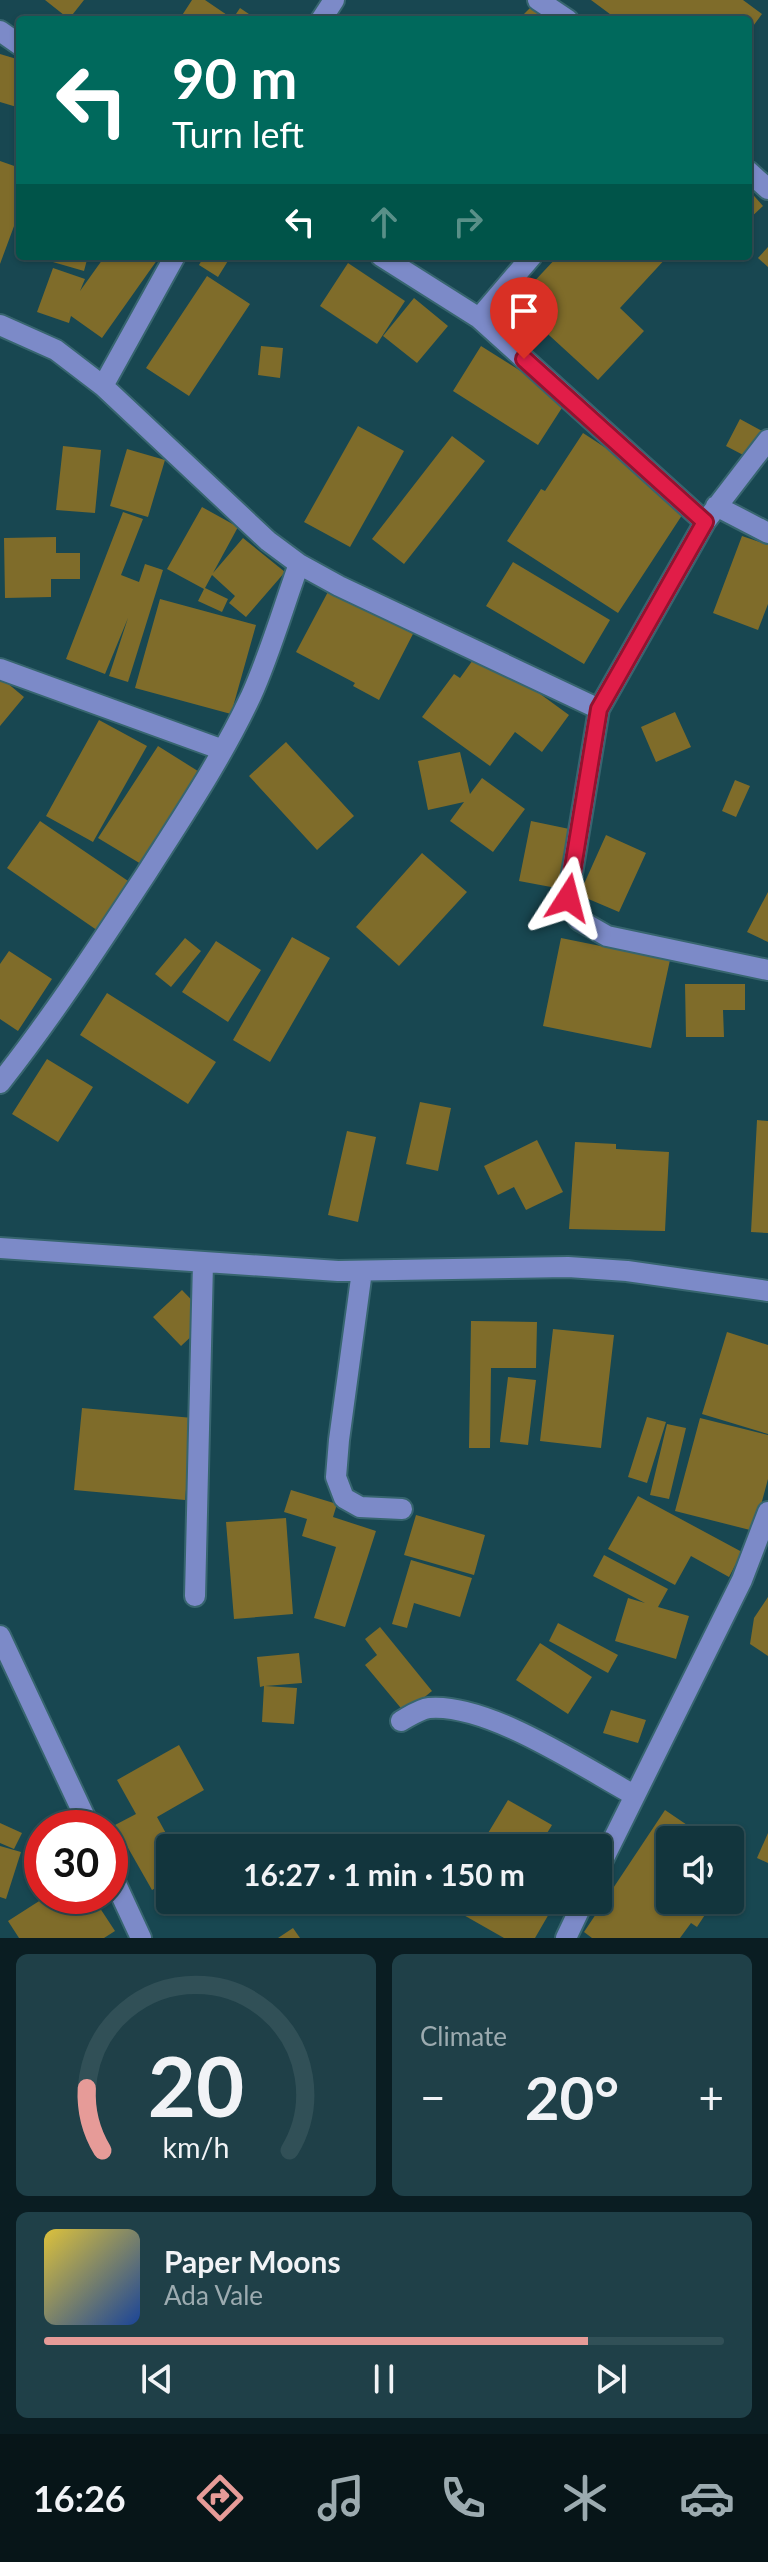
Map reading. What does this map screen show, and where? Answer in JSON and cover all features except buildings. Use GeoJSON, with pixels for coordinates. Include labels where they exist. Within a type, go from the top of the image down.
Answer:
{"type":"FeatureCollection","features":[{"type":"Feature","properties":{"kind":"street"},"geometry":{"type":"LineString","coordinates":[[538,0],[562,16]]}},
{"type":"Feature","properties":{"kind":"street"},"geometry":{"type":"LineString","coordinates":[[752,175],[768,189]]}},
{"type":"Feature","properties":{"kind":"street"},"geometry":{"type":"LineString","coordinates":[[103,386],[173,260]]}},
{"type":"Feature","properties":{"kind":"street"},"geometry":{"type":"LineString","coordinates":[[387,260],[479,318],[710,514],[768,533]]}},
{"type":"Feature","properties":{"kind":"street"},"geometry":{"type":"LineString","coordinates":[[479,318],[529,260]]}},
{"type":"Feature","properties":{"kind":"street"},"geometry":{"type":"LineString","coordinates":[[0,325],[56,350],[103,386],[268,541],[299,564],[339,586],[599,709]]}},
{"type":"Feature","properties":{"kind":"street"},"geometry":{"type":"LineString","coordinates":[[768,440],[710,514],[599,709],[568,898],[579,920],[607,936],[768,970]]}},
{"type":"Feature","properties":{"kind":"street"},"geometry":{"type":"LineString","coordinates":[[0,1083],[43,1029],[87,964],[190,807],[223,750],[252,694],[299,564]]}},
{"type":"Feature","properties":{"kind":"street"},"geometry":{"type":"LineString","coordinates":[[0,669],[223,750]]}},
{"type":"Feature","properties":{"kind":"street"},"geometry":{"type":"LineString","coordinates":[[0,1248],[362,1271],[568,1267],[627,1271],[768,1291]]}},
{"type":"Feature","properties":{"kind":"street"},"geometry":{"type":"LineString","coordinates":[[195,1596],[203,1263]]}},
{"type":"Feature","properties":{"kind":"street"},"geometry":{"type":"LineString","coordinates":[[362,1271],[336,1477],[344,1498],[360,1507],[402,1509]]}},
{"type":"Feature","properties":{"kind":"street"},"geometry":{"type":"LineString","coordinates":[[612,1841],[742,1580],[768,1512]]}},
{"type":"Feature","properties":{"kind":"street"},"geometry":{"type":"LineString","coordinates":[[0,1636],[82,1810]]}},
{"type":"Feature","properties":{"kind":"street"},"geometry":{"type":"LineString","coordinates":[[401,1721],[427,1708],[459,1710],[499,1721],[634,1795]]}},
{"type":"Feature","properties":{"kind":"street"},"geometry":{"type":"LineString","coordinates":[[128,1910],[141,1938]]}},
{"type":"Feature","properties":{"kind":"street"},"geometry":{"type":"LineString","coordinates":[[566,1938],[577,1914]]}},
{"type":"Feature","properties":{"kind":"route"},"geometry":{"type":"LineString","coordinates":[[524,359],[705,522],[599,709],[568,898]]}}]}
